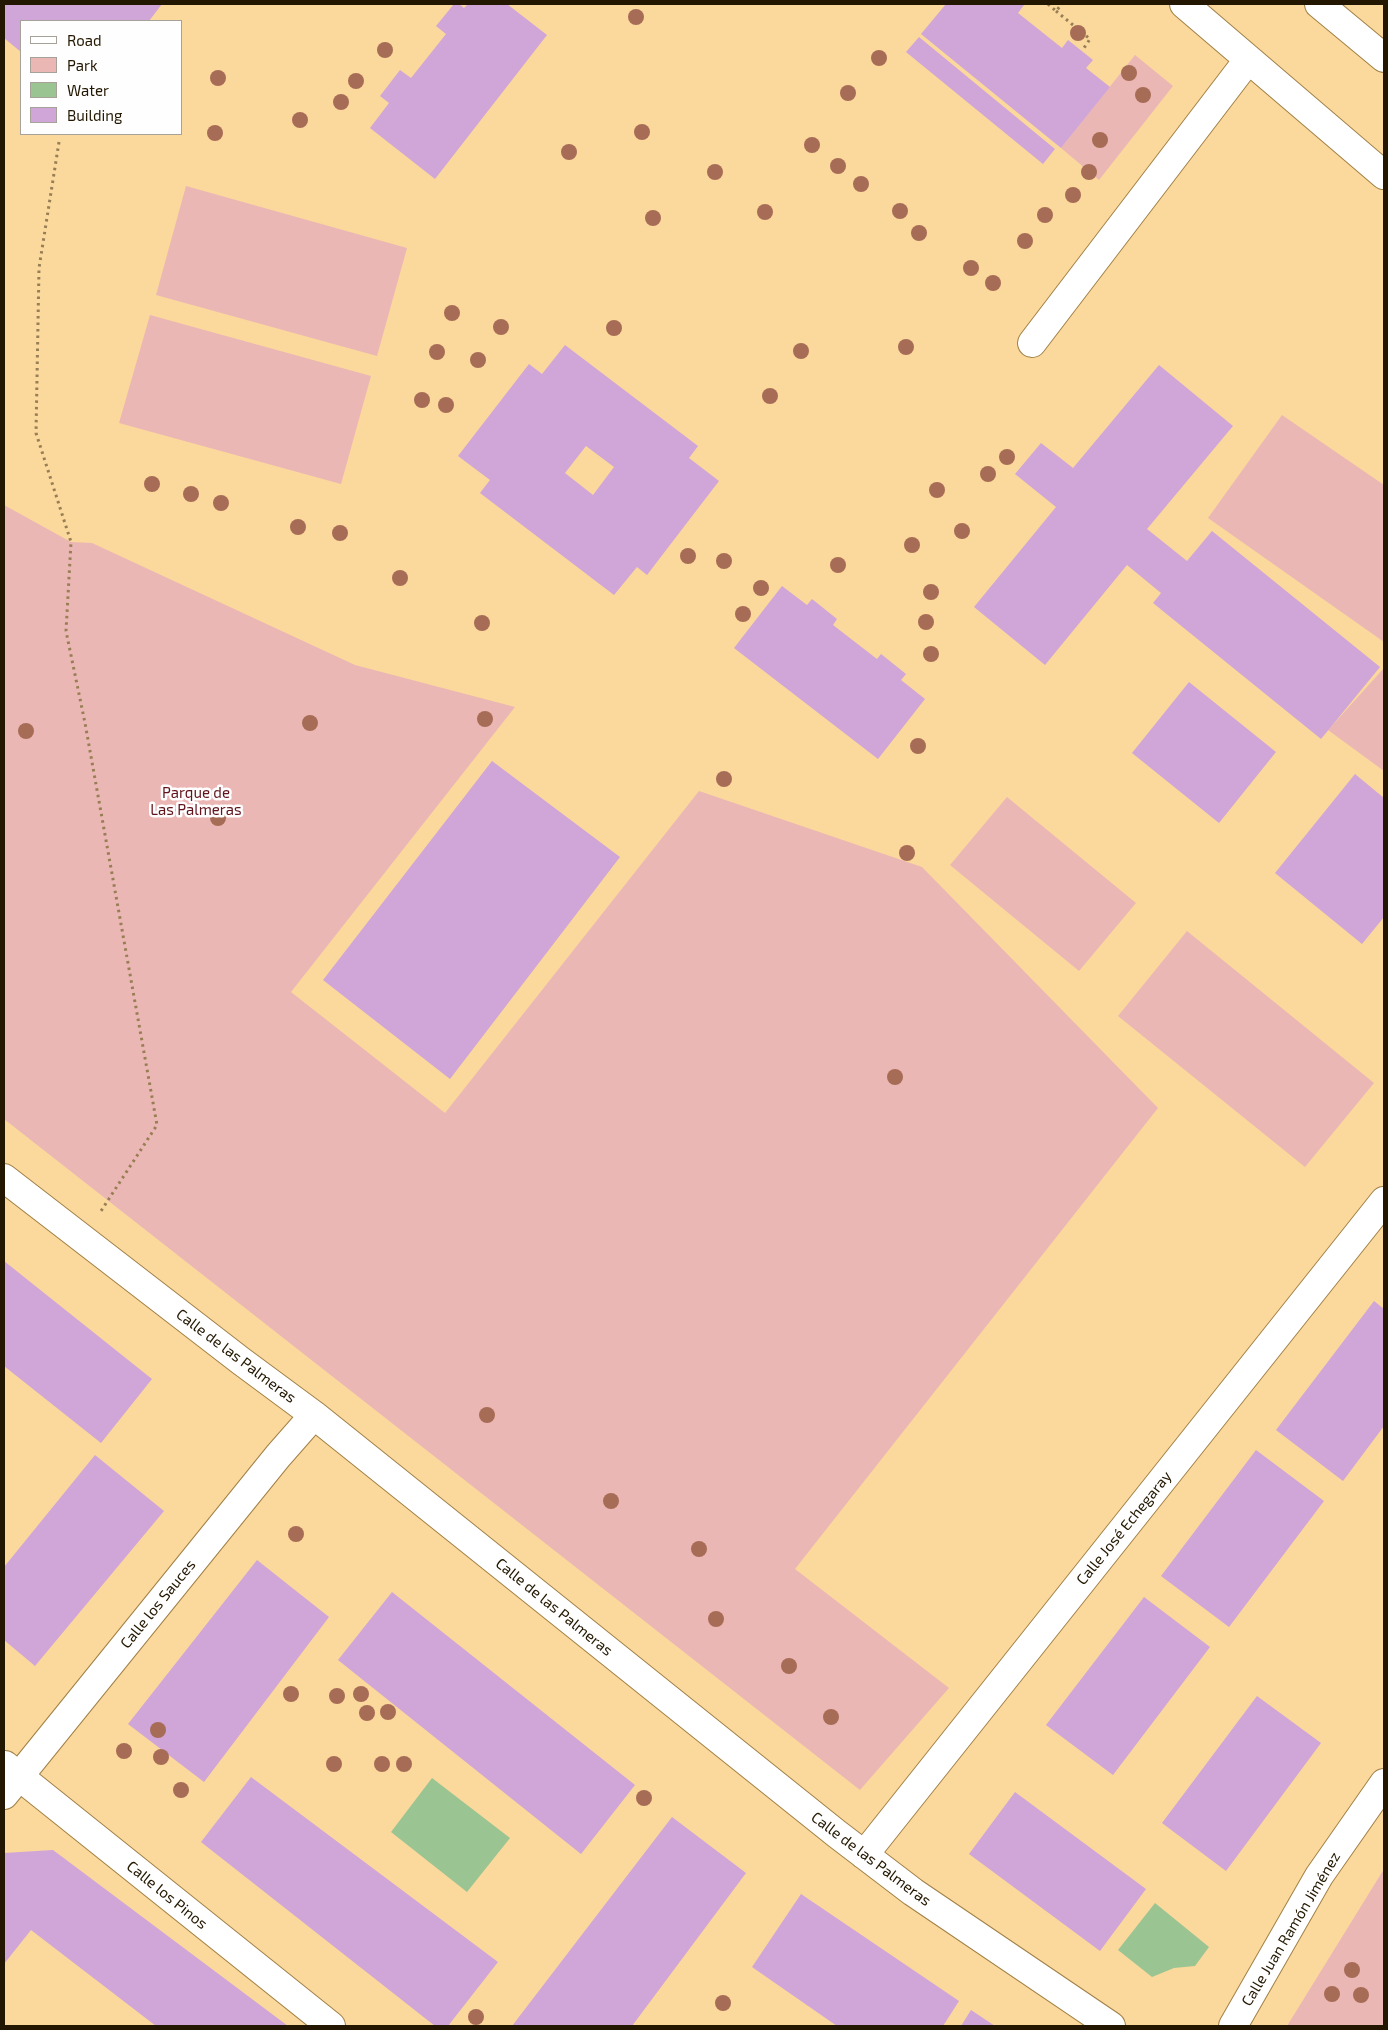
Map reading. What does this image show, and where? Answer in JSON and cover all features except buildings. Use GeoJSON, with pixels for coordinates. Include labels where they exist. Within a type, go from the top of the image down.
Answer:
{"type":"FeatureCollection","features":[{"type":"Feature","properties":{"kind":"street"},"geometry":{"type":"LineString","coordinates":[[1184,4],[1384,175]]}},
{"type":"Feature","properties":{"kind":"street"},"geometry":{"type":"LineString","coordinates":[[1318,4],[1384,58]]}},
{"type":"Feature","properties":{"kind":"street"},"geometry":{"type":"LineString","coordinates":[[1032,343],[1248,60]]}},
{"type":"Feature","properties":{"kind":"street","name":"Calle de las Palmeras"},"geometry":{"type":"LineString","coordinates":[[4,1178],[314,1415],[864,1855],[913,1892],[1111,2026]]}},
{"type":"Feature","properties":{"kind":"street","name":"Calle José Echegaray"},"geometry":{"type":"LineString","coordinates":[[864,1855],[1384,1201]]}},
{"type":"Feature","properties":{"kind":"street","name":"Calle los Sauces"},"geometry":{"type":"LineString","coordinates":[[8,1778],[314,1415]]}},
{"type":"Feature","properties":{"kind":"street","name":"Calle los Pinos"},"geometry":{"type":"LineString","coordinates":[[8,1778],[330,2026]]}},
{"type":"Feature","properties":{"kind":"street","name":"Calle Juan Ramón Jiménez"},"geometry":{"type":"LineString","coordinates":[[1233,2026],[1319,1876],[1384,1783]]}},
{"type":"Feature","properties":{"kind":"path"},"geometry":{"type":"LineString","coordinates":[[1048,4],[1090,39],[1082,50]]}},
{"type":"Feature","properties":{"kind":"path"},"geometry":{"type":"LineString","coordinates":[[1056,11],[1062,4]]}},
{"type":"Feature","properties":{"kind":"path"},"geometry":{"type":"LineString","coordinates":[[59,142],[39,268],[36,433],[71,542],[66,631],[85,723],[157,1125],[82,1238]]}},
{"type":"Feature","properties":{"kind":"green space"},"geometry":{"type":"Polygon","coordinates":[[[1135,55],[1173,86],[1099,180],[1061,148],[1135,55]]]}},
{"type":"Feature","properties":{"kind":"green space"},"geometry":{"type":"Polygon","coordinates":[[[186,186],[407,248],[377,356],[156,295],[186,186]]]}},
{"type":"Feature","properties":{"kind":"green space"},"geometry":{"type":"Polygon","coordinates":[[[150,315],[371,376],[341,484],[119,423],[150,315]]]}},
{"type":"Feature","properties":{"kind":"green space"},"geometry":{"type":"Polygon","coordinates":[[[1282,415],[1384,485],[1384,642],[1208,518],[1282,415]]]}},
{"type":"Feature","properties":{"kind":"green space","name":"Parque de Las Palmeras"},"geometry":{"type":"Polygon","coordinates":[[[4,505],[71,542],[92,543],[355,665],[515,707],[291,992],[445,1113],[699,791],[922,867],[1158,1108],[795,1569],[949,1688],[860,1790],[4,1119],[4,505]]]}},
{"type":"Feature","properties":{"kind":"green space"},"geometry":{"type":"Polygon","coordinates":[[[1384,668],[1384,771],[1328,730],[1384,668]]]}},
{"type":"Feature","properties":{"kind":"green space"},"geometry":{"type":"Polygon","coordinates":[[[1007,797],[1136,903],[1079,971],[950,865],[1007,797]]]}},
{"type":"Feature","properties":{"kind":"green space"},"geometry":{"type":"Polygon","coordinates":[[[1187,931],[1374,1083],[1305,1167],[1118,1016],[1187,931]]]}},
{"type":"Feature","properties":{"kind":"green space"},"geometry":{"type":"Polygon","coordinates":[[[1384,1869],[1384,2026],[1287,2026],[1384,1869]]]}},
{"type":"Feature","properties":{"kind":"water"},"geometry":{"type":"Polygon","coordinates":[[[432,1778],[510,1838],[467,1892],[391,1832],[432,1778]]]}},
{"type":"Feature","properties":{"kind":"water"},"geometry":{"type":"Polygon","coordinates":[[[1155,1903],[1209,1947],[1195,1966],[1174,1968],[1152,1977],[1118,1950],[1155,1903]]]}}]}
